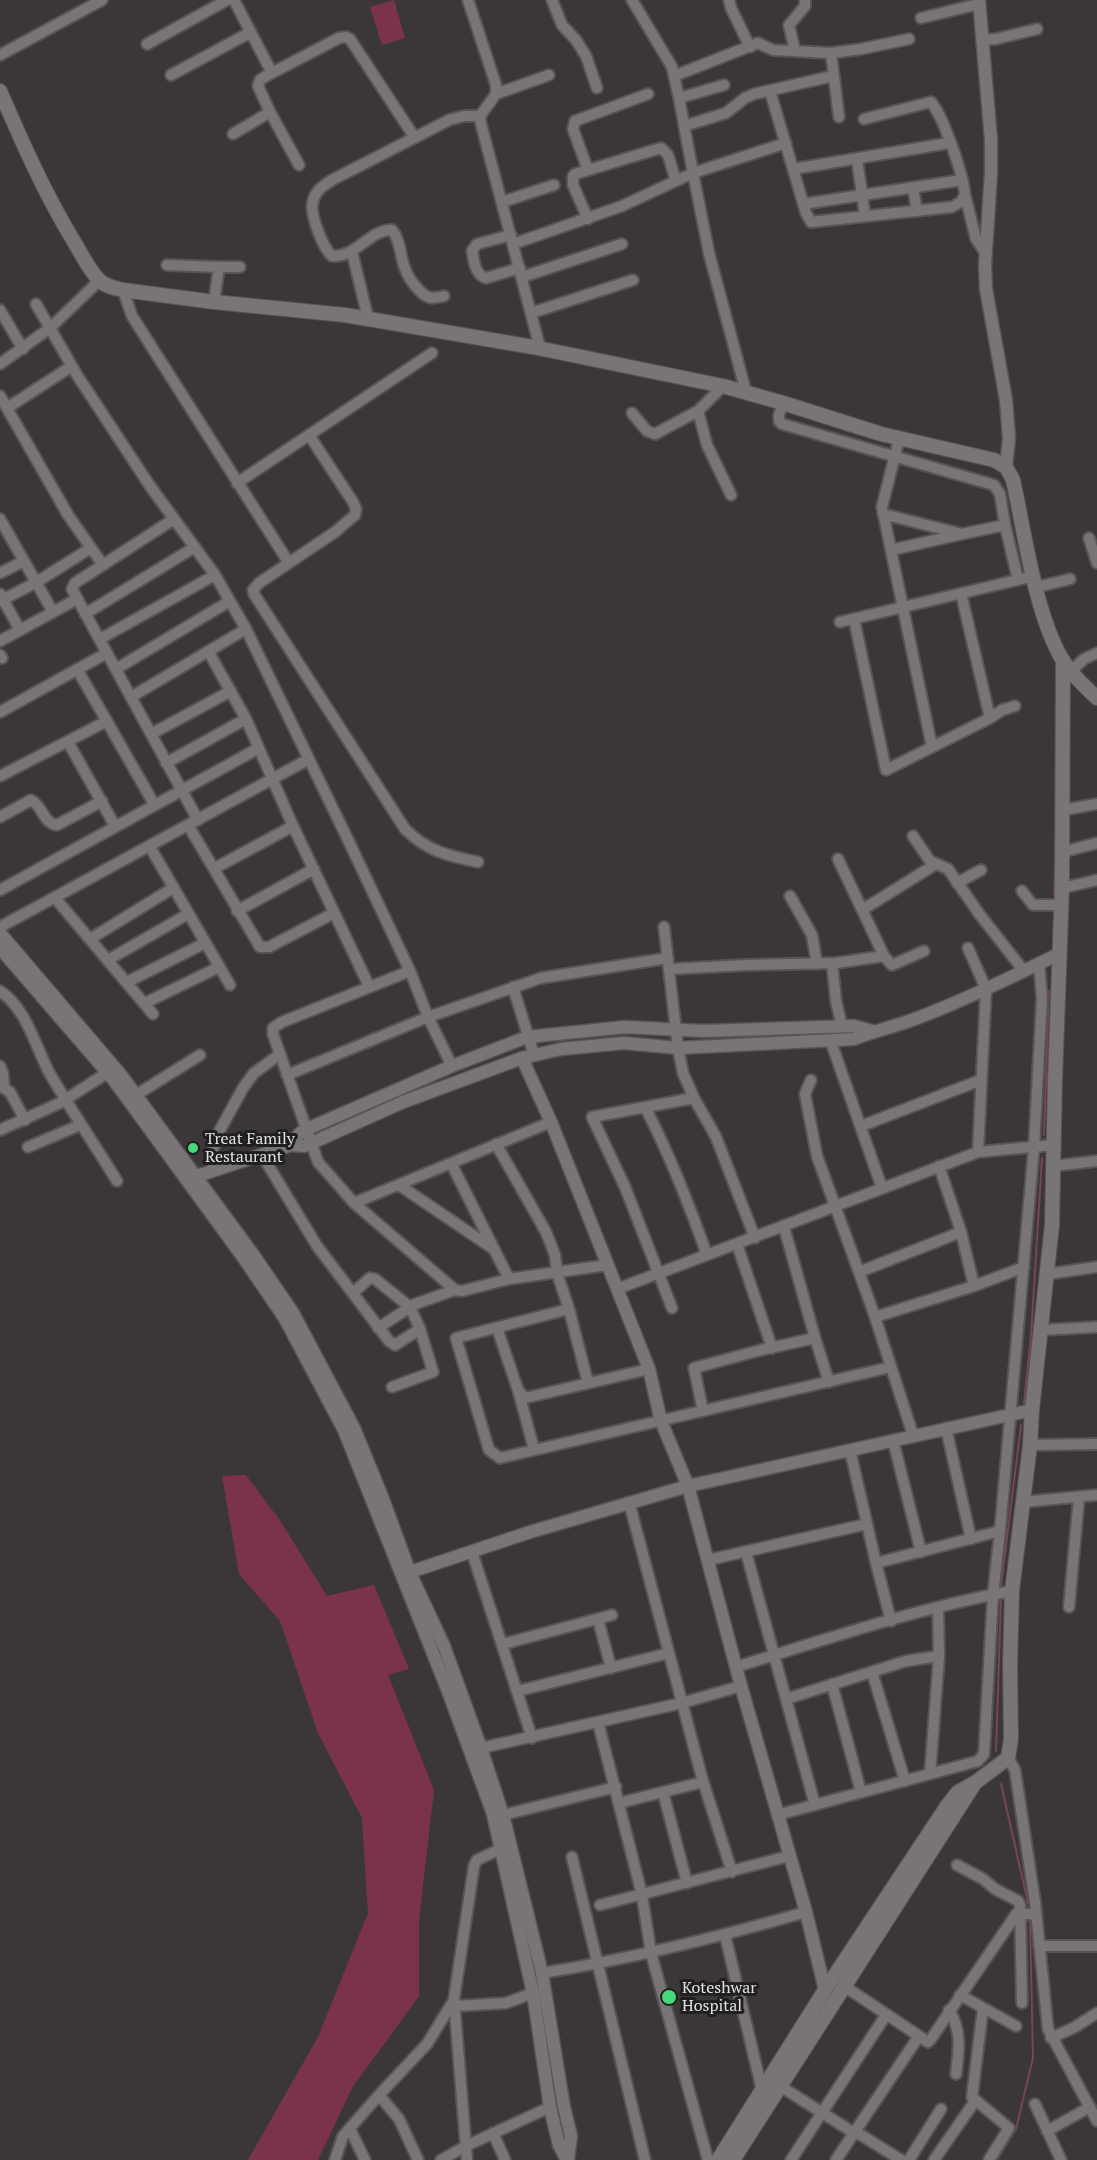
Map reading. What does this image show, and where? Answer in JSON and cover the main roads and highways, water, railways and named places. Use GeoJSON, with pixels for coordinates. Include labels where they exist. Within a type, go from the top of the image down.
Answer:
{"type":"FeatureCollection","features":[{"type":"Feature","properties":{"kind":"main road"},"geometry":{"type":"LineString","coordinates":[[0,91],[32,164],[61,220],[99,281],[109,287],[214,302],[368,318],[540,348],[723,386],[899,439],[994,460],[1006,467],[1013,480],[1042,609],[1067,665],[1097,698]]}},
{"type":"Feature","properties":{"kind":"main road"},"geometry":{"type":"LineString","coordinates":[[718,2160],[825,1990],[947,1806],[958,1792],[976,1782],[1008,1758],[1011,1739],[1012,1591],[1030,1445],[1052,1225],[1067,665]]}},
{"type":"Feature","properties":{"kind":"main road"},"geometry":{"type":"LineString","coordinates":[[734,2160],[976,1782]]}},
{"type":"Feature","properties":{"kind":"waterway"},"geometry":{"type":"LineString","coordinates":[[1054,895],[1055,860]]}},
{"type":"Feature","properties":{"kind":"waterway"},"geometry":{"type":"LineString","coordinates":[[1053,948],[1054,910]]}},
{"type":"Feature","properties":{"kind":"waterway"},"geometry":{"type":"LineString","coordinates":[[1044,1135],[1049,991]]}},
{"type":"Feature","properties":{"kind":"waterway"},"geometry":{"type":"LineString","coordinates":[[1024,1403],[1031,1336],[1042,1158]]}},
{"type":"Feature","properties":{"kind":"waterway"},"geometry":{"type":"LineString","coordinates":[[1001,1586],[1021,1425]]}},
{"type":"Feature","properties":{"kind":"waterway"},"geometry":{"type":"LineString","coordinates":[[996,1751],[1001,1598]]}},
{"type":"Feature","properties":{"kind":"waterway"},"geometry":{"type":"LineString","coordinates":[[1001,1784],[1028,1903]]}},
{"type":"Feature","properties":{"kind":"waterway"},"geometry":{"type":"LineString","coordinates":[[997,2160],[1016,2129],[1033,2058],[1030,1922]]}},
{"type":"Feature","properties":{"kind":"place","name":"Treat Family Restaurant"},"geometry":{"type":"Point","coordinates":[193,1148]}},
{"type":"Feature","properties":{"kind":"place","name":"Koteshwar Hospital"},"geometry":{"type":"Point","coordinates":[669,1997]}}]}
